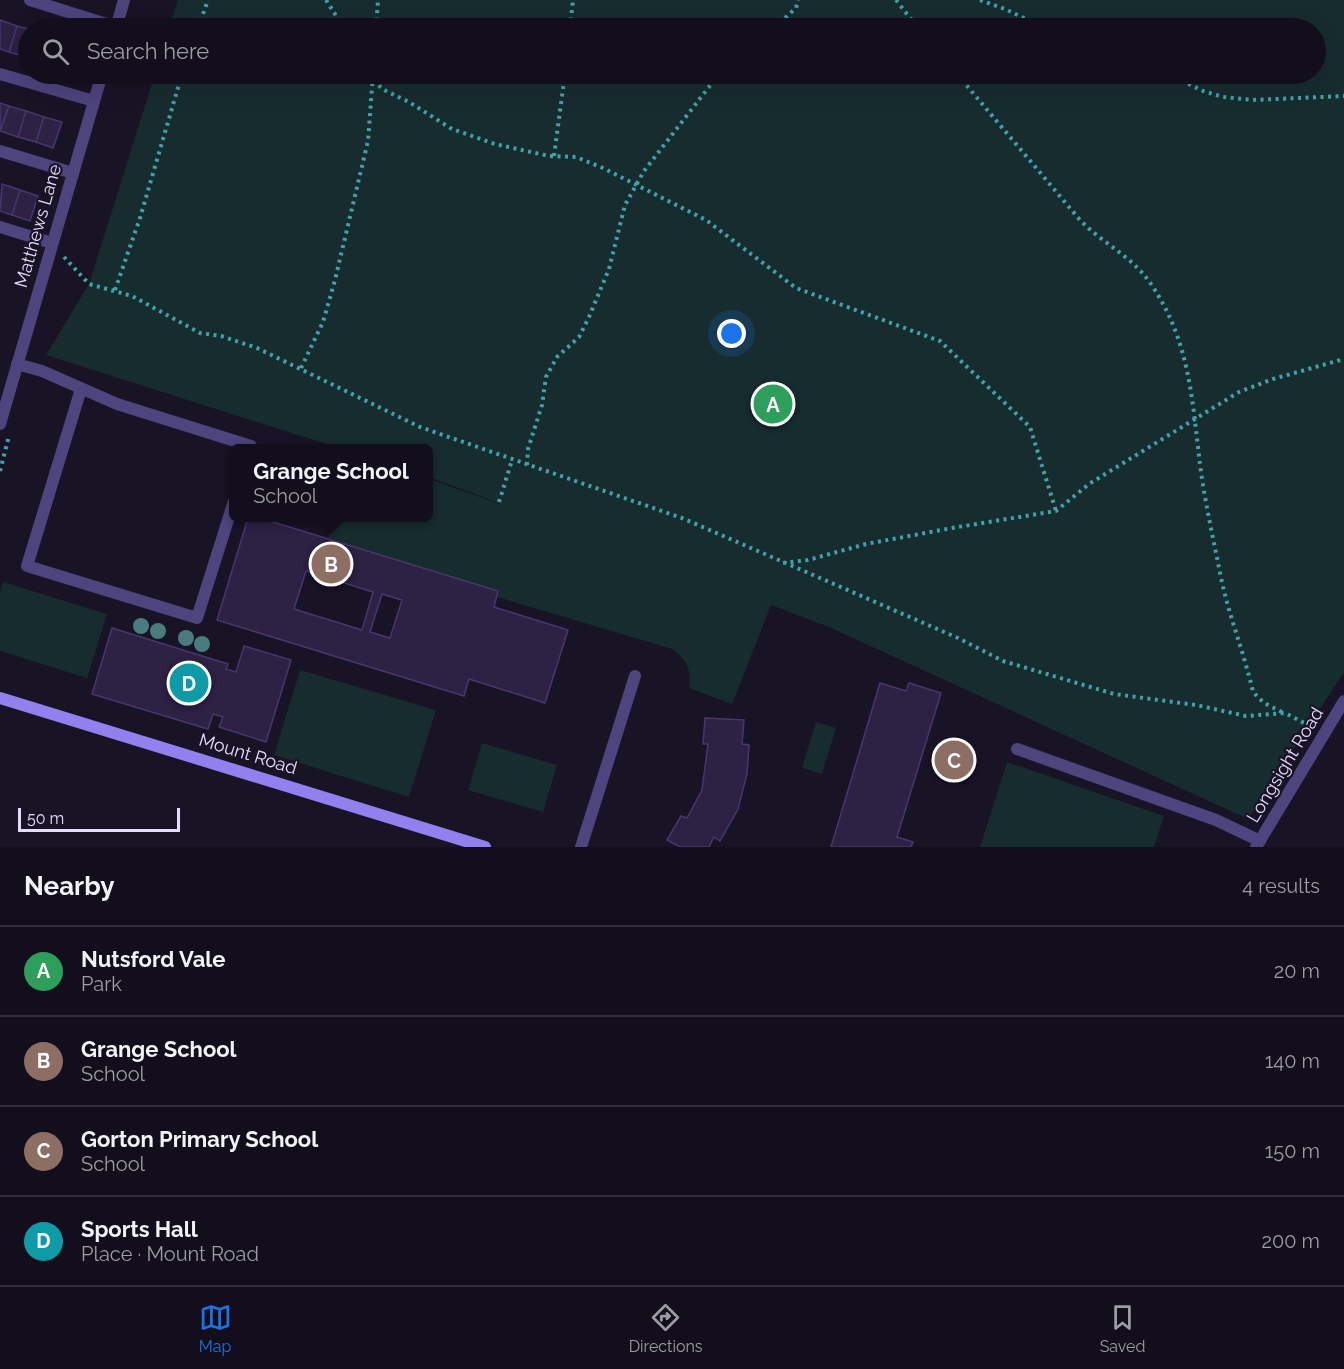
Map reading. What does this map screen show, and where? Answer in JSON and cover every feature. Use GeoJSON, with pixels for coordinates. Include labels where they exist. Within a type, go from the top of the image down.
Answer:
{"type":"FeatureCollection","features":[{"type":"Feature","properties":{"kind":"main road","name":"Mount Road"},"geometry":{"type":"LineString","coordinates":[[0,698],[485,847]]}},
{"type":"Feature","properties":{"kind":"street"},"geometry":{"type":"LineString","coordinates":[[30,0],[85,18]]}},
{"type":"Feature","properties":{"kind":"street"},"geometry":{"type":"LineString","coordinates":[[119,18],[124,0]]}},
{"type":"Feature","properties":{"kind":"street"},"geometry":{"type":"LineString","coordinates":[[0,74],[18,79]]}},
{"type":"Feature","properties":{"kind":"street"},"geometry":{"type":"LineString","coordinates":[[35,84],[94,101]]}},
{"type":"Feature","properties":{"kind":"street","name":"Matthews Lane"},"geometry":{"type":"LineString","coordinates":[[0,424],[99,84]]}},
{"type":"Feature","properties":{"kind":"street"},"geometry":{"type":"LineString","coordinates":[[0,151],[73,173]]}},
{"type":"Feature","properties":{"kind":"street"},"geometry":{"type":"LineString","coordinates":[[0,227],[52,243]]}},
{"type":"Feature","properties":{"kind":"street"},"geometry":{"type":"LineString","coordinates":[[17,364],[42,371],[117,404],[245,444]]}},
{"type":"Feature","properties":{"kind":"street"},"geometry":{"type":"LineString","coordinates":[[81,389],[27,566],[197,618],[229,517]]}},
{"type":"Feature","properties":{"kind":"street"},"geometry":{"type":"LineString","coordinates":[[581,847],[635,676]]}},
{"type":"Feature","properties":{"kind":"street","name":"Longsight Road"},"geometry":{"type":"LineString","coordinates":[[1258,844],[1342,708]]}},
{"type":"Feature","properties":{"kind":"street"},"geometry":{"type":"LineString","coordinates":[[1017,749],[1216,820],[1258,844]]}},
{"type":"Feature","properties":{"kind":"path"},"geometry":{"type":"LineString","coordinates":[[202,18],[208,0]]}},
{"type":"Feature","properties":{"kind":"path"},"geometry":{"type":"LineString","coordinates":[[326,0],[338,18]]}},
{"type":"Feature","properties":{"kind":"path"},"geometry":{"type":"LineString","coordinates":[[377,18],[378,0]]}},
{"type":"Feature","properties":{"kind":"path"},"geometry":{"type":"LineString","coordinates":[[571,18],[573,0]]}},
{"type":"Feature","properties":{"kind":"path"},"geometry":{"type":"LineString","coordinates":[[785,18],[796,8],[798,0]]}},
{"type":"Feature","properties":{"kind":"path"},"geometry":{"type":"LineString","coordinates":[[896,0],[910,18]]}},
{"type":"Feature","properties":{"kind":"path"},"geometry":{"type":"LineString","coordinates":[[980,0],[1024,18]]}},
{"type":"Feature","properties":{"kind":"path"},"geometry":{"type":"LineString","coordinates":[[115,291],[141,218],[179,84]]}},
{"type":"Feature","properties":{"kind":"path"},"geometry":{"type":"LineString","coordinates":[[301,368],[323,322],[335,280],[368,141],[371,84]]}},
{"type":"Feature","properties":{"kind":"path"},"geometry":{"type":"LineString","coordinates":[[378,84],[382,89],[409,102],[452,129],[495,144],[554,156],[576,157],[706,220],[796,288],[940,341],[1030,427],[1056,511]]}},
{"type":"Feature","properties":{"kind":"path"},"geometry":{"type":"LineString","coordinates":[[554,156],[564,84]]}},
{"type":"Feature","properties":{"kind":"path"},"geometry":{"type":"LineString","coordinates":[[527,465],[528,449],[542,405],[546,378],[557,357],[579,337],[589,317],[609,269],[625,204],[636,185],[712,84]]}},
{"type":"Feature","properties":{"kind":"path"},"geometry":{"type":"LineString","coordinates":[[965,84],[1080,220],[1092,232],[1120,250],[1150,282],[1170,317],[1184,350],[1204,488],[1224,593],[1253,692],[1264,704],[1325,733]]}},
{"type":"Feature","properties":{"kind":"path"},"geometry":{"type":"LineString","coordinates":[[1187,84],[1203,92],[1223,97],[1253,100],[1344,96]]}},
{"type":"Feature","properties":{"kind":"path"},"geometry":{"type":"LineString","coordinates":[[52,243],[89,284],[132,296],[200,333],[221,336],[257,348],[420,427],[682,518],[958,638],[1003,661],[1114,694],[1196,705],[1246,716],[1285,713]]}},
{"type":"Feature","properties":{"kind":"path"},"geometry":{"type":"LineString","coordinates":[[782,563],[808,560],[866,544],[1056,511],[1089,484],[1239,392],[1273,379],[1344,359]]}},
{"type":"Feature","properties":{"kind":"path"},"geometry":{"type":"LineString","coordinates":[[499,502],[512,460]]}},
{"type":"Feature","properties":{"kind":"green space"},"geometry":{"type":"Polygon","coordinates":[[[178,0],[1344,0],[1344,672],[1248,819],[829,627],[771,605],[732,704],[689,688],[690,676],[687,666],[672,649],[497,597],[498,591],[328,539],[334,522],[433,522],[433,480],[520,511],[433,478],[433,444],[326,444],[46,355],[89,284],[152,84],[1326,84],[1326,18],[172,18],[178,0]]]}},
{"type":"Feature","properties":{"kind":"green space"},"geometry":{"type":"Polygon","coordinates":[[[3,582],[107,614],[87,678],[0,651],[0,592],[3,582]]]}},
{"type":"Feature","properties":{"kind":"green space"},"geometry":{"type":"Polygon","coordinates":[[[300,670],[436,710],[409,797],[274,755],[300,670]]]}},
{"type":"Feature","properties":{"kind":"green space"},"geometry":{"type":"Polygon","coordinates":[[[816,722],[836,728],[822,774],[802,768],[816,722]]]}},
{"type":"Feature","properties":{"kind":"green space"},"geometry":{"type":"Polygon","coordinates":[[[482,743],[557,765],[543,812],[468,790],[482,743]]]}},
{"type":"Feature","properties":{"kind":"green space"},"geometry":{"type":"Polygon","coordinates":[[[1007,762],[1164,816],[1154,847],[980,847],[1007,762]]]}},
{"type":"Feature","properties":{"kind":"building"},"geometry":{"type":"Polygon","coordinates":[[[0,20],[17,26],[9,52],[0,49],[0,20]]]}},
{"type":"Feature","properties":{"kind":"building"},"geometry":{"type":"Polygon","coordinates":[[[17,26],[18,26],[18,55],[9,52],[17,26]]]}},
{"type":"Feature","properties":{"kind":"building"},"geometry":{"type":"Polygon","coordinates":[[[0,103],[9,106],[0,131],[0,103]]]}},
{"type":"Feature","properties":{"kind":"building"},"geometry":{"type":"Polygon","coordinates":[[[9,106],[26,111],[18,137],[0,131],[9,106]]]}},
{"type":"Feature","properties":{"kind":"building"},"geometry":{"type":"Polygon","coordinates":[[[26,111],[44,117],[36,142],[18,137],[26,111]]]}},
{"type":"Feature","properties":{"kind":"building"},"geometry":{"type":"Polygon","coordinates":[[[44,117],[62,122],[53,148],[36,142],[44,117]]]}},
{"type":"Feature","properties":{"kind":"building"},"geometry":{"type":"Polygon","coordinates":[[[2,184],[20,190],[12,215],[0,211],[2,184]]]}},
{"type":"Feature","properties":{"kind":"building"},"geometry":{"type":"Polygon","coordinates":[[[20,190],[38,196],[30,221],[12,215],[20,190]]]}},
{"type":"Feature","properties":{"kind":"building"},"geometry":{"type":"Polygon","coordinates":[[[247,522],[273,522],[498,591],[494,607],[568,630],[545,703],[469,679],[464,696],[217,620],[247,522]],[[306,571],[294,609],[362,630],[373,592],[306,571]],[[382,594],[370,632],[390,638],[402,600],[382,594]]]}},
{"type":"Feature","properties":{"kind":"building"},"geometry":{"type":"Polygon","coordinates":[[[112,628],[228,664],[226,669],[236,672],[244,646],[291,660],[266,742],[219,727],[223,717],[213,714],[208,729],[92,694],[112,628]]]}},
{"type":"Feature","properties":{"kind":"building"},"geometry":{"type":"Polygon","coordinates":[[[880,683],[906,691],[909,683],[941,693],[897,837],[913,842],[911,847],[831,847],[880,683]]]}},
{"type":"Feature","properties":{"kind":"building"},"geometry":{"type":"Polygon","coordinates":[[[705,718],[744,720],[742,744],[749,745],[747,774],[738,809],[720,841],[714,837],[709,847],[680,847],[667,840],[681,816],[687,818],[702,790],[708,744],[703,744],[705,718]]]}},
{"type":"Feature","properties":{"kind":"place","name":"Nutsford Vale"},"geometry":{"type":"Point","coordinates":[773,404]}},
{"type":"Feature","properties":{"kind":"place","name":"Grange School"},"geometry":{"type":"Point","coordinates":[331,564]}},
{"type":"Feature","properties":{"kind":"place","name":"Sports Hall"},"geometry":{"type":"Point","coordinates":[189,683]}},
{"type":"Feature","properties":{"kind":"place","name":"Gorton Primary School"},"geometry":{"type":"Point","coordinates":[954,760]}}]}
